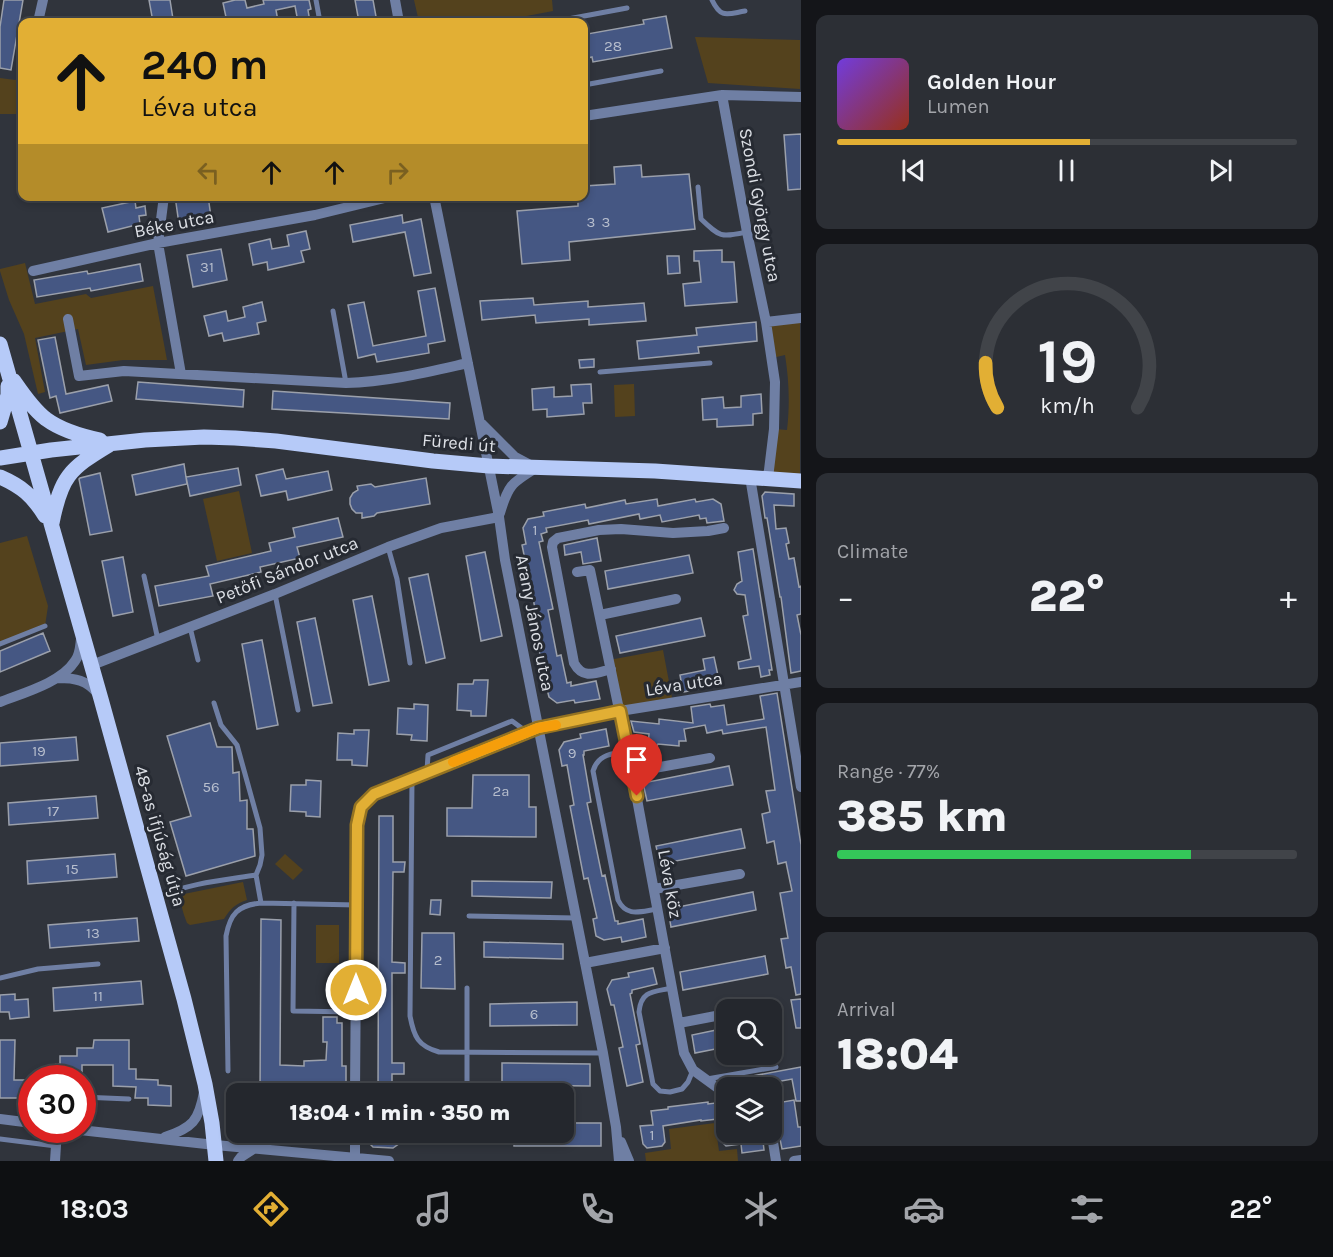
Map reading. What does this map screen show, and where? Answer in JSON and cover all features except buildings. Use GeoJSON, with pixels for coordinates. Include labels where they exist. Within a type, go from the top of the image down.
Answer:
{"type":"FeatureCollection","features":[{"type":"Feature","properties":{"kind":"main road"},"geometry":{"type":"LineString","coordinates":[[0,344],[8,374],[8,395],[0,422]]}},
{"type":"Feature","properties":{"kind":"main road"},"geometry":{"type":"LineString","coordinates":[[8,374],[45,418],[70,432],[115,442]]}},
{"type":"Feature","properties":{"kind":"main road","name":"48-as ifjúság útja"},"geometry":{"type":"LineString","coordinates":[[8,374],[102,699],[184,999],[205,1084],[216,1161]]}},
{"type":"Feature","properties":{"kind":"main road","name":"Füredi út"},"geometry":{"type":"LineString","coordinates":[[115,442],[204,437],[235,438],[489,466],[655,471],[801,481]]}},
{"type":"Feature","properties":{"kind":"main road"},"geometry":{"type":"LineString","coordinates":[[0,458],[115,442]]}},
{"type":"Feature","properties":{"kind":"main road"},"geometry":{"type":"LineString","coordinates":[[51,526],[56,500],[72,471],[84,460],[115,442]]}},
{"type":"Feature","properties":{"kind":"main road"},"geometry":{"type":"LineString","coordinates":[[0,477],[15,483],[29,494],[51,526]]}},
{"type":"Feature","properties":{"kind":"street"},"geometry":{"type":"LineString","coordinates":[[39,18],[43,0]]}},
{"type":"Feature","properties":{"kind":"street"},"geometry":{"type":"LineString","coordinates":[[395,0],[398,18]]}},
{"type":"Feature","properties":{"kind":"street"},"geometry":{"type":"LineString","coordinates":[[588,115],[722,94],[801,97]]}},
{"type":"Feature","properties":{"kind":"street","name":"Szondi György utca"},"geometry":{"type":"LineString","coordinates":[[722,94],[766,322],[775,382],[775,410],[768,478]]}},
{"type":"Feature","properties":{"kind":"street"},"geometry":{"type":"LineString","coordinates":[[163,201],[158,243],[182,374]]}},
{"type":"Feature","properties":{"kind":"street","name":"Béke utca"},"geometry":{"type":"LineString","coordinates":[[33,271],[158,243],[315,214],[364,201]]}},
{"type":"Feature","properties":{"kind":"street"},"geometry":{"type":"LineString","coordinates":[[435,201],[489,466]]}},
{"type":"Feature","properties":{"kind":"street"},"geometry":{"type":"LineString","coordinates":[[766,322],[801,318]]}},
{"type":"Feature","properties":{"kind":"street"},"geometry":{"type":"LineString","coordinates":[[68,319],[79,376],[124,371],[346,383],[385,380],[468,363]]}},
{"type":"Feature","properties":{"kind":"street"},"geometry":{"type":"LineString","coordinates":[[480,422],[515,456],[536,468],[520,478],[507,492],[499,517]]}},
{"type":"Feature","properties":{"kind":"street","name":"Arany János utca"},"geometry":{"type":"LineString","coordinates":[[489,466],[533,730],[576,918],[603,1053],[616,1128],[619,1161]]}},
{"type":"Feature","properties":{"kind":"street"},"geometry":{"type":"LineString","coordinates":[[750,477],[801,787]]}},
{"type":"Feature","properties":{"kind":"street","name":"Petőfi Sándor utca"},"geometry":{"type":"LineString","coordinates":[[92,665],[275,594],[388,547],[441,528],[499,517]]}},
{"type":"Feature","properties":{"kind":"street"},"geometry":{"type":"LineString","coordinates":[[610,669],[589,674],[577,670],[552,547],[553,542],[558,538],[599,530],[621,529],[674,533],[724,528]]}},
{"type":"Feature","properties":{"kind":"street","name":"Léva köz"},"geometry":{"type":"LineString","coordinates":[[577,572],[590,570],[632,772],[684,1053],[693,1070]]}},
{"type":"Feature","properties":{"kind":"street"},"geometry":{"type":"LineString","coordinates":[[600,615],[676,599]]}},
{"type":"Feature","properties":{"kind":"street"},"geometry":{"type":"LineString","coordinates":[[0,702],[58,678],[75,662],[79,654],[82,634]]}},
{"type":"Feature","properties":{"kind":"street"},"geometry":{"type":"LineString","coordinates":[[58,678],[80,680],[94,689],[102,699]]}},
{"type":"Feature","properties":{"kind":"street","name":"Léva utca"},"geometry":{"type":"LineString","coordinates":[[355,1083],[357,825],[361,807],[374,794],[533,730],[620,711],[801,682]]}},
{"type":"Feature","properties":{"kind":"street"},"geometry":{"type":"LineString","coordinates":[[632,772],[710,758]]}},
{"type":"Feature","properties":{"kind":"street"},"geometry":{"type":"LineString","coordinates":[[654,889],[740,874]]}},
{"type":"Feature","properties":{"kind":"street"},"geometry":{"type":"LineString","coordinates":[[585,963],[665,948]]}},
{"type":"Feature","properties":{"kind":"street"},"geometry":{"type":"LineString","coordinates":[[679,1023],[716,1016]]}},
{"type":"Feature","properties":{"kind":"street"},"geometry":{"type":"LineString","coordinates":[[693,1070],[716,1086]]}},
{"type":"Feature","properties":{"kind":"street"},"geometry":{"type":"LineString","coordinates":[[161,1138],[182,1131],[193,1123],[201,1109],[205,1084]]}},
{"type":"Feature","properties":{"kind":"street"},"geometry":{"type":"LineString","coordinates":[[0,1119],[18,1122]]}},
{"type":"Feature","properties":{"kind":"street","name":"Arany János utca"},"geometry":{"type":"LineString","coordinates":[[616,1128],[629,1161]]}},
{"type":"Feature","properties":{"kind":"street"},"geometry":{"type":"LineString","coordinates":[[96,1132],[389,1161]]}},
{"type":"Feature","properties":{"kind":"street"},"geometry":{"type":"LineString","coordinates":[[56,1143],[56,1161]]}},
{"type":"Feature","properties":{"kind":"street"},"geometry":{"type":"LineString","coordinates":[[355,1143],[355,1157]]}},
{"type":"Feature","properties":{"kind":"street"},"geometry":{"type":"LineString","coordinates":[[773,1143],[776,1161]]}},
{"type":"Feature","properties":{"kind":"street"},"geometry":{"type":"LineString","coordinates":[[238,1161],[255,1148]]}},
{"type":"Feature","properties":{"kind":"street"},"geometry":{"type":"LineString","coordinates":[[794,1161],[801,1160]]}},
{"type":"Feature","properties":{"kind":"lane"},"geometry":{"type":"LineString","coordinates":[[316,0],[319,18]]}},
{"type":"Feature","properties":{"kind":"lane"},"geometry":{"type":"LineString","coordinates":[[711,0],[716,9],[726,14],[745,11]]}},
{"type":"Feature","properties":{"kind":"lane"},"geometry":{"type":"LineString","coordinates":[[573,18],[627,8]]}},
{"type":"Feature","properties":{"kind":"lane"},"geometry":{"type":"LineString","coordinates":[[588,84],[662,71]]}},
{"type":"Feature","properties":{"kind":"lane"},"geometry":{"type":"LineString","coordinates":[[698,188],[701,219],[719,234],[726,236],[747,232]]}},
{"type":"Feature","properties":{"kind":"lane"},"geometry":{"type":"LineString","coordinates":[[333,311],[346,383]]}},
{"type":"Feature","properties":{"kind":"lane"},"geometry":{"type":"LineString","coordinates":[[600,372],[710,363]]}},
{"type":"Feature","properties":{"kind":"lane"},"geometry":{"type":"LineString","coordinates":[[388,547],[397,579],[410,663]]}},
{"type":"Feature","properties":{"kind":"lane"},"geometry":{"type":"LineString","coordinates":[[144,576],[158,640]]}},
{"type":"Feature","properties":{"kind":"lane"},"geometry":{"type":"LineString","coordinates":[[275,594],[298,710]]}},
{"type":"Feature","properties":{"kind":"lane"},"geometry":{"type":"LineString","coordinates":[[0,644],[45,626]]}},
{"type":"Feature","properties":{"kind":"lane"},"geometry":{"type":"LineString","coordinates":[[190,627],[198,660]]}},
{"type":"Feature","properties":{"kind":"lane"},"geometry":{"type":"LineString","coordinates":[[214,703],[221,725],[237,745],[260,828],[262,855],[256,874],[261,903]]}},
{"type":"Feature","properties":{"kind":"lane"},"geometry":{"type":"LineString","coordinates":[[427,773],[428,755],[512,722],[533,730]]}},
{"type":"Feature","properties":{"kind":"lane"},"geometry":{"type":"LineString","coordinates":[[627,751],[608,754],[601,758],[593,771],[618,900],[622,908],[627,911],[658,909]]}},
{"type":"Feature","properties":{"kind":"lane"},"geometry":{"type":"LineString","coordinates":[[412,779],[410,1016],[413,1032],[420,1044],[439,1053],[603,1053]]}},
{"type":"Feature","properties":{"kind":"lane"},"geometry":{"type":"LineString","coordinates":[[157,897],[187,887],[256,874]]}},
{"type":"Feature","properties":{"kind":"lane"},"geometry":{"type":"LineString","coordinates":[[228,1071],[226,936],[234,914],[242,907],[261,903],[357,905]]}},
{"type":"Feature","properties":{"kind":"lane"},"geometry":{"type":"LineString","coordinates":[[294,903],[293,1011],[356,1012]]}},
{"type":"Feature","properties":{"kind":"lane"},"geometry":{"type":"LineString","coordinates":[[469,916],[576,918]]}},
{"type":"Feature","properties":{"kind":"lane"},"geometry":{"type":"LineString","coordinates":[[0,978],[38,969],[98,964]]}},
{"type":"Feature","properties":{"kind":"lane"},"geometry":{"type":"LineString","coordinates":[[467,988],[467,1083]]}},
{"type":"Feature","properties":{"kind":"lane"},"geometry":{"type":"LineString","coordinates":[[672,988],[648,993],[640,1004],[639,1012],[653,1084],[660,1091],[670,1092],[682,1089],[693,1070]]}},
{"type":"Feature","properties":{"kind":"lane"},"geometry":{"type":"LineString","coordinates":[[706,1079],[776,1067]]}},
{"type":"Feature","properties":{"kind":"lane"},"geometry":{"type":"LineString","coordinates":[[96,1098],[129,1100]]}},
{"type":"Feature","properties":{"kind":"lane"},"geometry":{"type":"LineString","coordinates":[[0,1139],[56,1146]]}},
{"type":"Feature","properties":{"kind":"shaded area"},"geometry":{"type":"Polygon","coordinates":[[[414,0],[552,0],[553,11],[516,18],[418,18],[414,0]]]}},
{"type":"Feature","properties":{"kind":"shaded area"},"geometry":{"type":"Polygon","coordinates":[[[695,37],[800,40],[800,89],[708,83],[695,37]]]}},
{"type":"Feature","properties":{"kind":"shaded area"},"geometry":{"type":"Polygon","coordinates":[[[0,78],[18,79],[18,114],[0,114],[0,78]]]}},
{"type":"Feature","properties":{"kind":"shaded area"},"geometry":{"type":"Polygon","coordinates":[[[25,263],[35,304],[86,294],[91,298],[153,286],[167,360],[123,360],[86,365],[78,329],[35,338],[45,392],[38,394],[24,334],[9,300],[0,271],[0,269],[25,263]]]}},
{"type":"Feature","properties":{"kind":"shaded area"},"geometry":{"type":"Polygon","coordinates":[[[800,318],[800,481],[768,478],[774,429],[787,430],[789,392],[785,355],[772,358],[766,322],[800,318]]]}},
{"type":"Feature","properties":{"kind":"shaded area"},"geometry":{"type":"Polygon","coordinates":[[[634,384],[635,416],[615,417],[614,385],[634,384]]]}},
{"type":"Feature","properties":{"kind":"shaded area"},"geometry":{"type":"Polygon","coordinates":[[[239,491],[252,553],[217,561],[203,499],[239,491]]]}},
{"type":"Feature","properties":{"kind":"shaded area"},"geometry":{"type":"Polygon","coordinates":[[[27,536],[48,606],[45,626],[0,644],[0,543],[27,536]]]}},
{"type":"Feature","properties":{"kind":"shaded area"},"geometry":{"type":"Polygon","coordinates":[[[663,650],[673,703],[620,711],[609,660],[663,650]]]}},
{"type":"Feature","properties":{"kind":"shaded area"},"geometry":{"type":"Polygon","coordinates":[[[285,854],[303,870],[293,880],[275,864],[285,854]]]}},
{"type":"Feature","properties":{"kind":"shaded area"},"geometry":{"type":"Polygon","coordinates":[[[243,882],[247,900],[233,907],[224,919],[190,925],[187,923],[182,904],[184,894],[243,882]]]}},
{"type":"Feature","properties":{"kind":"shaded area"},"geometry":{"type":"Polygon","coordinates":[[[316,925],[339,925],[339,963],[316,963],[316,925]]]}},
{"type":"Feature","properties":{"kind":"shaded area"},"geometry":{"type":"Polygon","coordinates":[[[715,1123],[716,1143],[719,1151],[737,1149],[738,1161],[646,1161],[645,1153],[671,1149],[669,1129],[715,1123]]]}},
{"type":"Feature","properties":{"kind":"slow traffic"},"geometry":{"type":"LineString","coordinates":[[453,762],[538,728],[556,725]]}},
{"type":"Feature","properties":{"kind":"route"},"geometry":{"type":"LineString","coordinates":[[356,990],[357,825],[361,807],[374,794],[538,728],[620,711],[637,796]]}}]}
